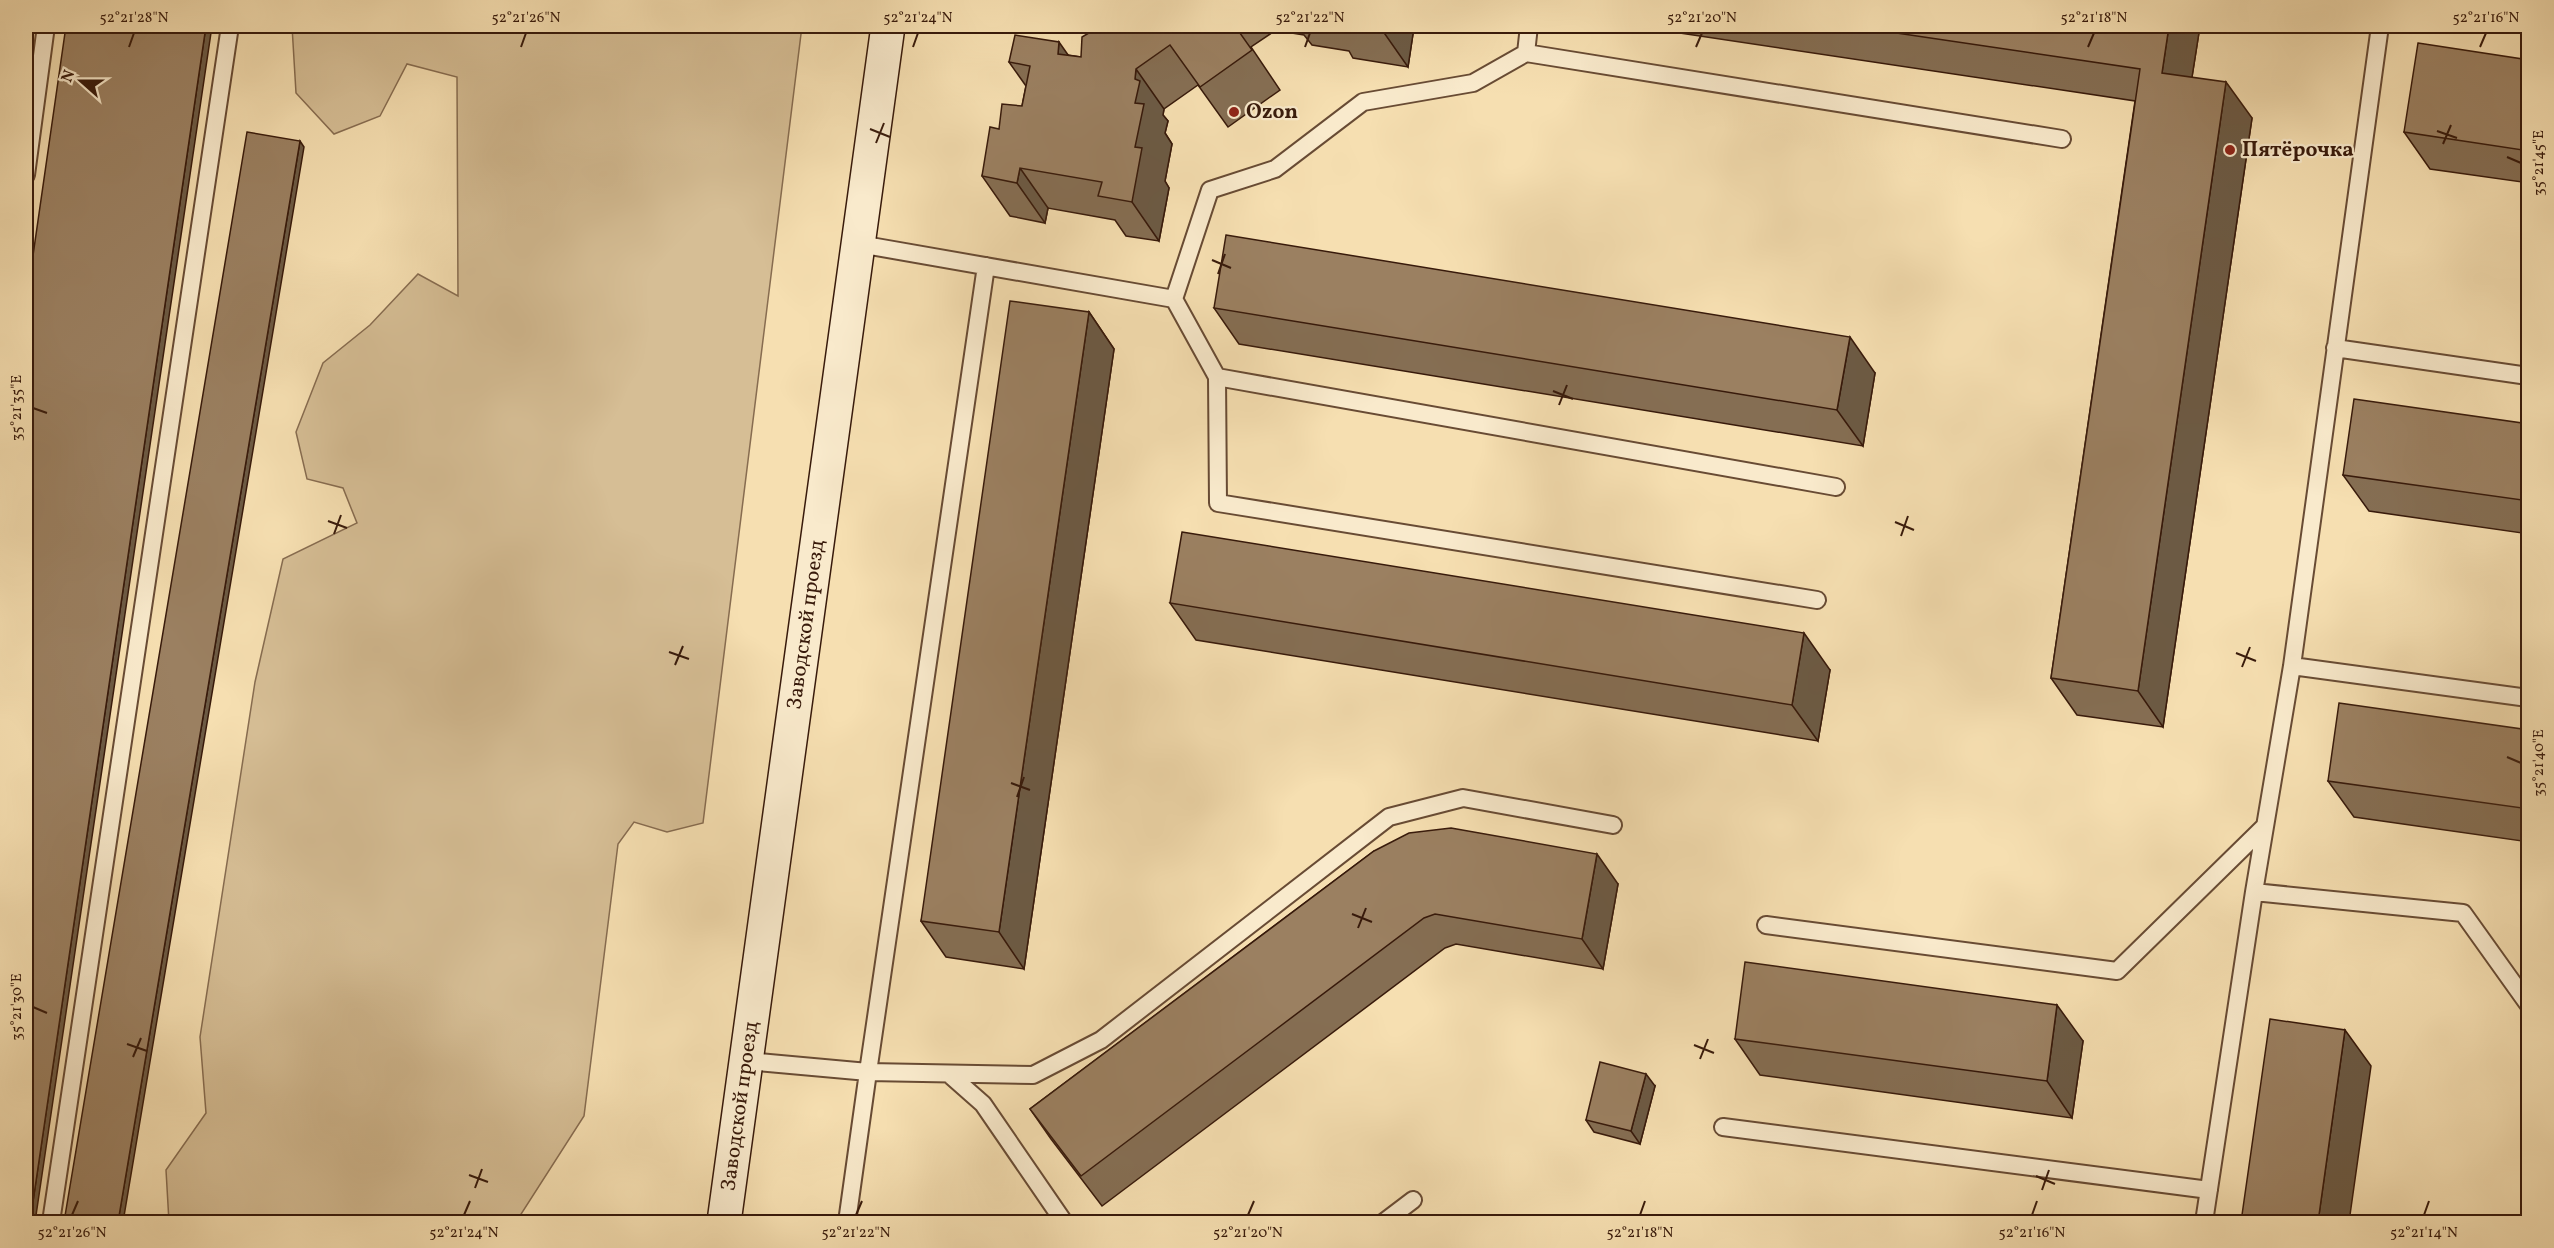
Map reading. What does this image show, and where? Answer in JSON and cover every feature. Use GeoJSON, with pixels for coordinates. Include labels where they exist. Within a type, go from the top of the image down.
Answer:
{"type":"FeatureCollection","features":[{"type":"Feature","properties":{"kind":"main road","name":"Заводской проезд"},"geometry":{"type":"LineString","coordinates":[[724,1222],[888,26]]}},
{"type":"Feature","properties":{"kind":"lane"},"geometry":{"type":"LineString","coordinates":[[26,175],[46,26]]}},
{"type":"Feature","properties":{"kind":"lane"},"geometry":{"type":"LineString","coordinates":[[51,1222],[230,26]]}},
{"type":"Feature","properties":{"kind":"lane"},"geometry":{"type":"LineString","coordinates":[[1526,53],[1529,26]]}},
{"type":"Feature","properties":{"kind":"lane"},"geometry":{"type":"LineString","coordinates":[[2204,1222],[2254,892],[2292,666],[2380,26]]}},
{"type":"Feature","properties":{"kind":"lane"},"geometry":{"type":"LineString","coordinates":[[1817,600],[1218,504],[1217,377],[1174,298],[1210,190],[1275,169],[1363,102],[1473,83],[1526,53],[2062,139]]}},
{"type":"Feature","properties":{"kind":"lane"},"geometry":{"type":"LineString","coordinates":[[859,244],[1174,298]]}},
{"type":"Feature","properties":{"kind":"lane"},"geometry":{"type":"LineString","coordinates":[[848,1222],[986,266]]}},
{"type":"Feature","properties":{"kind":"lane"},"geometry":{"type":"LineString","coordinates":[[2335,348],[2529,376]]}},
{"type":"Feature","properties":{"kind":"lane"},"geometry":{"type":"LineString","coordinates":[[1217,377],[1836,487]]}},
{"type":"Feature","properties":{"kind":"lane"},"geometry":{"type":"LineString","coordinates":[[2292,666],[2529,698]]}},
{"type":"Feature","properties":{"kind":"lane"},"geometry":{"type":"LineString","coordinates":[[747,1061],[868,1072],[1033,1075],[1101,1040],[1389,817],[1463,798],[1613,825]]}},
{"type":"Feature","properties":{"kind":"lane"},"geometry":{"type":"LineString","coordinates":[[1766,925],[2117,971],[2265,826]]}},
{"type":"Feature","properties":{"kind":"lane"},"geometry":{"type":"LineString","coordinates":[[2254,892],[2463,913],[2529,1004]]}},
{"type":"Feature","properties":{"kind":"lane"},"geometry":{"type":"LineString","coordinates":[[949,1074],[983,1104],[1064,1222]]}},
{"type":"Feature","properties":{"kind":"lane"},"geometry":{"type":"LineString","coordinates":[[1723,1126],[2209,1190]]}},
{"type":"Feature","properties":{"kind":"lane"},"geometry":{"type":"LineString","coordinates":[[1384,1222],[1413,1200]]}},
{"type":"Feature","properties":{"kind":"shaded area"},"geometry":{"type":"Polygon","coordinates":[[[292,26],[802,26],[703,823],[667,832],[634,822],[618,844],[584,1116],[516,1222],[169,1222],[166,1170],[206,1113],[200,1037],[255,682],[283,559],[357,523],[343,488],[307,479],[296,432],[323,363],[370,325],[418,274],[458,296],[457,77],[407,64],[380,116],[334,134],[296,93],[292,26]]]}},
{"type":"Feature","properties":{"kind":"building"},"geometry":{"type":"Polygon","coordinates":[[[66,26],[206,26],[30,1222],[26,1222],[26,304],[66,26]]]}},
{"type":"Feature","properties":{"kind":"building"},"geometry":{"type":"Polygon","coordinates":[[[1091,26],[1235,26],[1252,50],[1200,87],[1170,45],[1136,69],[1135,79],[1140,81],[1135,103],[1144,104],[1135,147],[1142,148],[1132,202],[1098,196],[1102,182],[1020,168],[1017,183],[982,176],[990,127],[999,129],[1002,104],[1022,106],[1030,66],[1009,62],[1015,35],[1059,42],[1058,54],[1081,57],[1082,37],[1094,30],[1091,26]]]}},
{"type":"Feature","properties":{"kind":"building"},"geometry":{"type":"Polygon","coordinates":[[[1849,26],[2169,26],[2162,73],[2226,82],[2138,691],[2051,678],[2140,69],[1849,26]]]}},
{"type":"Feature","properties":{"kind":"building"},"geometry":{"type":"Polygon","coordinates":[[[2418,43],[2529,60],[2529,151],[2404,132],[2418,43]]]}},
{"type":"Feature","properties":{"kind":"building"},"geometry":{"type":"Polygon","coordinates":[[[247,132],[300,141],[118,1222],[64,1222],[247,132]]]}},
{"type":"Feature","properties":{"kind":"building"},"geometry":{"type":"Polygon","coordinates":[[[1226,235],[1850,337],[1837,410],[1214,308],[1226,235]]]}},
{"type":"Feature","properties":{"kind":"building"},"geometry":{"type":"Polygon","coordinates":[[[1010,301],[1089,312],[999,932],[921,921],[1010,301]]]}},
{"type":"Feature","properties":{"kind":"building"},"geometry":{"type":"Polygon","coordinates":[[[2354,399],[2529,424],[2529,501],[2343,475],[2354,399]]]}},
{"type":"Feature","properties":{"kind":"building"},"geometry":{"type":"Polygon","coordinates":[[[1182,532],[1804,633],[1792,705],[1170,603],[1182,532]]]}},
{"type":"Feature","properties":{"kind":"building"},"geometry":{"type":"Polygon","coordinates":[[[2339,703],[2529,730],[2529,809],[2328,781],[2339,703]]]}},
{"type":"Feature","properties":{"kind":"building"},"geometry":{"type":"Polygon","coordinates":[[[1451,828],[1597,854],[1582,939],[1435,914],[1424,918],[1081,1176],[1030,1109],[1374,851],[1409,833],[1451,828]]]}},
{"type":"Feature","properties":{"kind":"building"},"geometry":{"type":"Polygon","coordinates":[[[1745,962],[2057,1005],[2047,1081],[1735,1039],[1745,962]]]}},
{"type":"Feature","properties":{"kind":"building"},"geometry":{"type":"Polygon","coordinates":[[[2270,1019],[2345,1030],[2318,1222],[2241,1222],[2270,1019]]]}},
{"type":"Feature","properties":{"kind":"building"},"geometry":{"type":"Polygon","coordinates":[[[1600,1062],[1646,1074],[1631,1131],[1586,1120],[1600,1062]]]}},
{"type":"Feature","properties":{"kind":"place","name":"Ozon"},"geometry":{"type":"Point","coordinates":[1234,112]}},
{"type":"Feature","properties":{"kind":"place","name":"Пятёрочка"},"geometry":{"type":"Point","coordinates":[2230,150]}}]}
